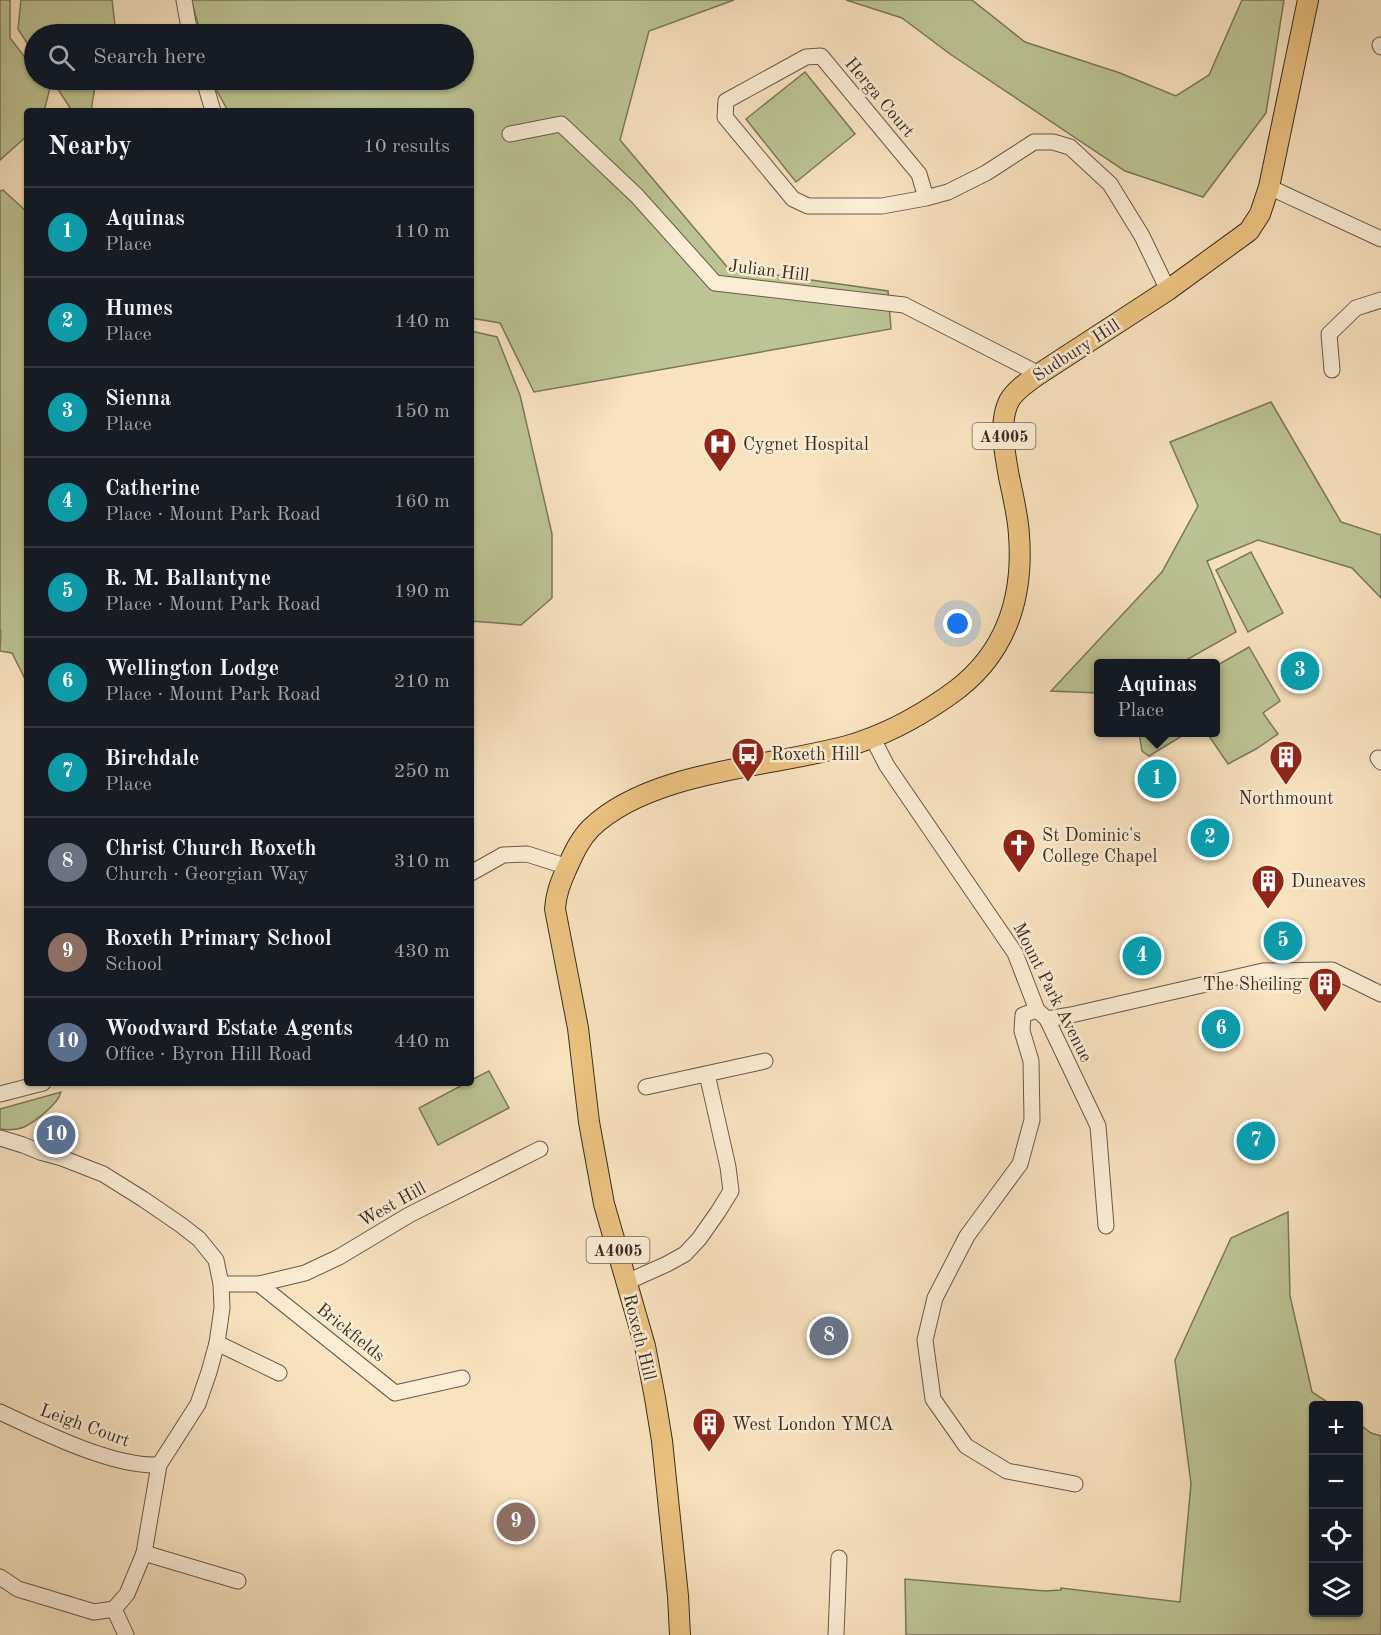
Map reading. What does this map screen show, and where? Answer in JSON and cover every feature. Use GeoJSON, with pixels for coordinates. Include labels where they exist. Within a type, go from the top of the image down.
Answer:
{"type":"FeatureCollection","features":[{"type":"Feature","properties":{"kind":"main road","name":"Sudbury Hill"},"geometry":{"type":"LineString","coordinates":[[872,737],[910,720],[950,696],[995,651],[1010,619],[1018,585],[1019,535],[1005,453],[1004,422],[1010,400],[1022,386],[1168,290],[1249,231],[1260,214],[1269,187],[1308,0]]}},
{"type":"Feature","properties":{"kind":"main road","name":"A4005"},"geometry":{"type":"LineString","coordinates":[[568,867],[575,848],[590,829],[607,814],[652,791],[728,770],[849,746],[872,737]]}},
{"type":"Feature","properties":{"kind":"main road","name":"Roxeth Hill"},"geometry":{"type":"LineString","coordinates":[[568,867],[557,892],[555,909],[578,1028],[589,1122],[602,1192],[645,1346],[662,1441],[680,1635]]}},
{"type":"Feature","properties":{"kind":"street"},"geometry":{"type":"LineString","coordinates":[[184,0],[188,24]]}},
{"type":"Feature","properties":{"kind":"street","name":"Herga Court"},"geometry":{"type":"LineString","coordinates":[[926,198],[919,174],[821,56],[806,57],[726,101],[725,117],[793,199],[808,206],[882,206],[926,198],[948,192],[986,173],[1034,142],[1053,142],[1070,147],[1110,184],[1142,236],[1168,290]]}},
{"type":"Feature","properties":{"kind":"street"},"geometry":{"type":"LineString","coordinates":[[207,90],[212,108]]}},
{"type":"Feature","properties":{"kind":"street","name":"Julian Hill"},"geometry":{"type":"LineString","coordinates":[[510,134],[561,124],[637,196],[716,283],[904,305],[1039,374]]}},
{"type":"Feature","properties":{"kind":"street"},"geometry":{"type":"LineString","coordinates":[[1269,187],[1381,239]]}},
{"type":"Feature","properties":{"kind":"street"},"geometry":{"type":"LineString","coordinates":[[1332,370],[1329,334],[1356,308],[1381,300]]}},
{"type":"Feature","properties":{"kind":"street","name":"Mount Park Avenue"},"geometry":{"type":"LineString","coordinates":[[872,737],[887,766],[1015,952],[1042,1014],[1098,1126],[1106,1226]]}},
{"type":"Feature","properties":{"kind":"street"},"geometry":{"type":"LineString","coordinates":[[474,871],[503,855],[527,855],[568,867]]}},
{"type":"Feature","properties":{"kind":"street"},"geometry":{"type":"LineString","coordinates":[[1075,1485],[1007,1471],[966,1446],[933,1398],[925,1340],[935,1298],[967,1236],[1020,1164],[1032,1120],[1032,1061],[1022,1031],[1023,1015],[1071,1015],[1263,970],[1332,970],[1381,994]]}},
{"type":"Feature","properties":{"kind":"street"},"geometry":{"type":"LineString","coordinates":[[646,1087],[765,1061]]}},
{"type":"Feature","properties":{"kind":"street"},"geometry":{"type":"LineString","coordinates":[[627,1282],[685,1254],[699,1239],[731,1191],[728,1167],[707,1074]]}},
{"type":"Feature","properties":{"kind":"street"},"geometry":{"type":"LineString","coordinates":[[0,1094],[31,1086]]}},
{"type":"Feature","properties":{"kind":"street"},"geometry":{"type":"LineString","coordinates":[[0,1138],[103,1174],[143,1198],[199,1239],[216,1260],[221,1284],[222,1308],[217,1343],[198,1404],[159,1465],[144,1553],[127,1593],[114,1609],[94,1612],[18,1588],[0,1577]]}},
{"type":"Feature","properties":{"kind":"street","name":"West Hill"},"geometry":{"type":"LineString","coordinates":[[259,1284],[305,1273],[339,1257],[409,1215],[540,1149]]}},
{"type":"Feature","properties":{"kind":"street"},"geometry":{"type":"LineString","coordinates":[[221,1284],[259,1284]]}},
{"type":"Feature","properties":{"kind":"street","name":"Brickfields"},"geometry":{"type":"LineString","coordinates":[[259,1284],[395,1393],[462,1378]]}},
{"type":"Feature","properties":{"kind":"street"},"geometry":{"type":"LineString","coordinates":[[217,1343],[279,1373]]}},
{"type":"Feature","properties":{"kind":"street","name":"Leigh Court"},"geometry":{"type":"LineString","coordinates":[[0,1412],[69,1443],[109,1457],[143,1466],[159,1465]]}},
{"type":"Feature","properties":{"kind":"street"},"geometry":{"type":"LineString","coordinates":[[144,1553],[238,1581]]}},
{"type":"Feature","properties":{"kind":"street"},"geometry":{"type":"LineString","coordinates":[[837,1635],[839,1558]]}},
{"type":"Feature","properties":{"kind":"street"},"geometry":{"type":"LineString","coordinates":[[114,1609],[126,1635]]}},
{"type":"Feature","properties":{"kind":"green space"},"geometry":{"type":"Polygon","coordinates":[[[0,0],[10,0],[10,38],[24,56],[24,90],[49,90],[45,108],[24,108],[24,139],[0,160],[0,0]]]}},
{"type":"Feature","properties":{"kind":"green space"},"geometry":{"type":"Polygon","coordinates":[[[21,0],[112,0],[115,24],[24,24],[24,38],[18,29],[21,0]]]}},
{"type":"Feature","properties":{"kind":"green space"},"geometry":{"type":"Polygon","coordinates":[[[191,0],[734,0],[649,31],[620,140],[728,268],[888,291],[891,329],[534,392],[500,323],[474,319],[474,108],[226,108],[217,90],[474,90],[474,24],[198,24],[191,0]]]}},
{"type":"Feature","properties":{"kind":"green space"},"geometry":{"type":"Polygon","coordinates":[[[846,0],[972,0],[1025,42],[1120,73],[1176,96],[1209,75],[1242,0],[1284,0],[1266,113],[1203,197],[1125,171],[950,54],[902,18],[846,0]]]}},
{"type":"Feature","properties":{"kind":"green space"},"geometry":{"type":"Polygon","coordinates":[[[805,72],[855,134],[796,182],[746,119],[805,72]]]}},
{"type":"Feature","properties":{"kind":"green space"},"geometry":{"type":"Polygon","coordinates":[[[58,90],[94,90],[91,108],[70,108],[58,90]]]}},
{"type":"Feature","properties":{"kind":"green space"},"geometry":{"type":"Polygon","coordinates":[[[3,190],[24,209],[24,677],[12,653],[0,651],[0,191],[3,190]]]}},
{"type":"Feature","properties":{"kind":"green space"},"geometry":{"type":"Polygon","coordinates":[[[474,332],[497,337],[520,395],[552,534],[552,598],[521,625],[474,621],[474,332]]]}},
{"type":"Feature","properties":{"kind":"green space"},"geometry":{"type":"Polygon","coordinates":[[[1271,402],[1341,522],[1381,535],[1381,598],[1352,568],[1258,540],[1207,561],[1236,632],[1188,659],[1094,659],[1094,693],[1051,691],[1162,572],[1198,506],[1170,442],[1271,402]]]}},
{"type":"Feature","properties":{"kind":"green space"},"geometry":{"type":"Polygon","coordinates":[[[1251,552],[1283,613],[1248,632],[1216,570],[1251,552]]]}},
{"type":"Feature","properties":{"kind":"green space"},"geometry":{"type":"Polygon","coordinates":[[[1249,647],[1280,701],[1263,713],[1278,734],[1228,764],[1210,737],[1220,737],[1220,664],[1249,647]]]}},
{"type":"Feature","properties":{"kind":"green space"},"geometry":{"type":"Polygon","coordinates":[[[1140,737],[1180,737],[1149,756],[1142,751],[1140,737]]]}},
{"type":"Feature","properties":{"kind":"green space"},"geometry":{"type":"Polygon","coordinates":[[[489,1071],[509,1108],[438,1145],[419,1108],[460,1086],[474,1086],[474,1078],[489,1071]]]}},
{"type":"Feature","properties":{"kind":"green space"},"geometry":{"type":"Polygon","coordinates":[[[61,1092],[51,1107],[29,1125],[9,1130],[0,1129],[0,1109],[61,1092]]]}},
{"type":"Feature","properties":{"kind":"green space"},"geometry":{"type":"Polygon","coordinates":[[[1288,1212],[1290,1296],[1312,1392],[1326,1401],[1309,1401],[1309,1617],[1363,1617],[1363,1427],[1381,1436],[1381,1635],[906,1635],[905,1579],[1045,1591],[1061,1590],[1061,1588],[1180,1602],[1191,1484],[1175,1360],[1231,1238],[1288,1212]]]}},
{"type":"Feature","properties":{"kind":"place","name":"Cygnet Hospital"},"geometry":{"type":"Point","coordinates":[720,473]}},
{"type":"Feature","properties":{"kind":"place","name":"Sienna"},"geometry":{"type":"Point","coordinates":[1300,671]}},
{"type":"Feature","properties":{"kind":"place","name":"Aquinas"},"geometry":{"type":"Point","coordinates":[1157,779]}},
{"type":"Feature","properties":{"kind":"place","name":"Roxeth Hill"},"geometry":{"type":"Point","coordinates":[748,783]}},
{"type":"Feature","properties":{"kind":"place","name":"Northmount"},"geometry":{"type":"Point","coordinates":[1286,786]}},
{"type":"Feature","properties":{"kind":"place","name":"Humes"},"geometry":{"type":"Point","coordinates":[1210,838]}},
{"type":"Feature","properties":{"kind":"place","name":"St Dominic's College Chapel"},"geometry":{"type":"Point","coordinates":[1019,874]}},
{"type":"Feature","properties":{"kind":"place","name":"Duneaves"},"geometry":{"type":"Point","coordinates":[1268,910]}},
{"type":"Feature","properties":{"kind":"place","name":"R. M. Ballantyne"},"geometry":{"type":"Point","coordinates":[1283,941]}},
{"type":"Feature","properties":{"kind":"place","name":"Catherine"},"geometry":{"type":"Point","coordinates":[1142,956]}},
{"type":"Feature","properties":{"kind":"place","name":"The Sheiling"},"geometry":{"type":"Point","coordinates":[1325,1013]}},
{"type":"Feature","properties":{"kind":"place","name":"Wellington Lodge"},"geometry":{"type":"Point","coordinates":[1221,1029]}},
{"type":"Feature","properties":{"kind":"place","name":"Woodward Estate Agents"},"geometry":{"type":"Point","coordinates":[56,1135]}},
{"type":"Feature","properties":{"kind":"place","name":"Birchdale"},"geometry":{"type":"Point","coordinates":[1256,1141]}},
{"type":"Feature","properties":{"kind":"place","name":"Christ Church Roxeth"},"geometry":{"type":"Point","coordinates":[829,1336]}},
{"type":"Feature","properties":{"kind":"place","name":"West London YMCA"},"geometry":{"type":"Point","coordinates":[709,1453]}},
{"type":"Feature","properties":{"kind":"place","name":"Roxeth Primary School"},"geometry":{"type":"Point","coordinates":[516,1522]}}]}
